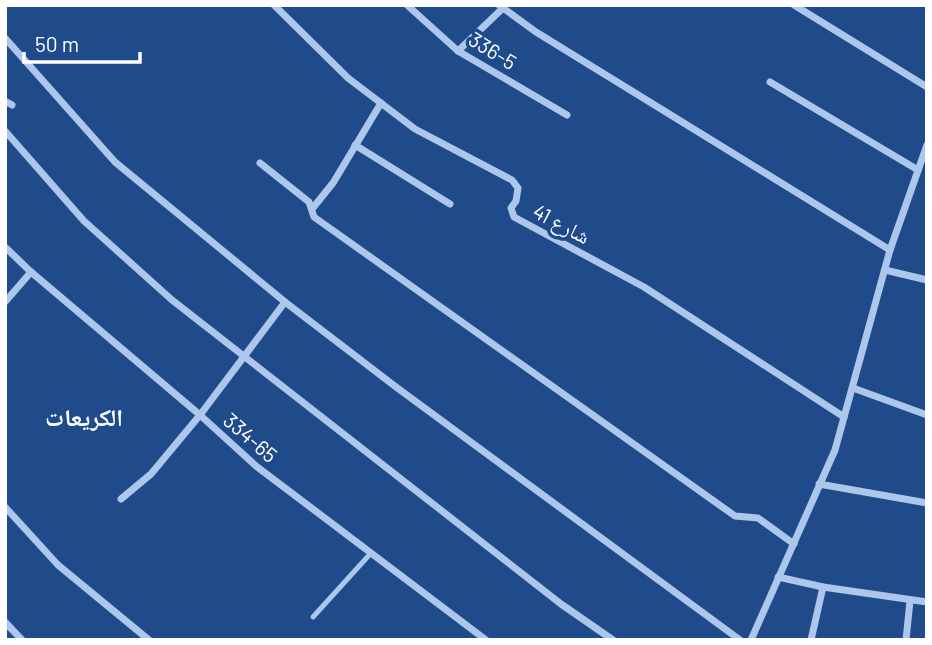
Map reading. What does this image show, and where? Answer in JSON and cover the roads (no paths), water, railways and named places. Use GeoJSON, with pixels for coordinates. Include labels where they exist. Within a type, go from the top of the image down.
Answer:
{"type":"FeatureCollection","features":[{"type":"Feature","properties":{"kind":"street","name":"شارع 41"},"geometry":{"type":"LineString","coordinates":[[274,5],[348,78],[415,129],[512,180],[518,188],[516,201],[511,208],[514,217],[644,287],[844,417]]}},
{"type":"Feature","properties":{"kind":"street","name":"336-5"},"geometry":{"type":"LineString","coordinates":[[407,5],[458,51],[567,115]]}},
{"type":"Feature","properties":{"kind":"street"},"geometry":{"type":"LineString","coordinates":[[794,5],[927,87]]}},
{"type":"Feature","properties":{"kind":"street"},"geometry":{"type":"LineString","coordinates":[[458,51],[500,7],[890,250]]}},
{"type":"Feature","properties":{"kind":"street"},"geometry":{"type":"LineString","coordinates":[[5,38],[115,162],[285,302],[740,640]]}},
{"type":"Feature","properties":{"kind":"street"},"geometry":{"type":"LineString","coordinates":[[770,82],[918,170]]}},
{"type":"Feature","properties":{"kind":"street"},"geometry":{"type":"LineString","coordinates":[[312,209],[333,183],[381,103]]}},
{"type":"Feature","properties":{"kind":"street"},"geometry":{"type":"LineString","coordinates":[[6,132],[84,221],[173,300],[561,604],[613,640]]}},
{"type":"Feature","properties":{"kind":"street"},"geometry":{"type":"LineString","coordinates":[[355,145],[450,204]]}},
{"type":"Feature","properties":{"kind":"street"},"geometry":{"type":"LineString","coordinates":[[751,640],[835,450],[890,250],[927,145]]}},
{"type":"Feature","properties":{"kind":"street"},"geometry":{"type":"LineString","coordinates":[[260,163],[309,202],[314,217],[735,516],[758,518],[794,544]]}},
{"type":"Feature","properties":{"kind":"street","name":"334-65"},"geometry":{"type":"LineString","coordinates":[[5,247],[256,466],[486,640]]}},
{"type":"Feature","properties":{"kind":"street"},"geometry":{"type":"LineString","coordinates":[[885,270],[927,281]]}},
{"type":"Feature","properties":{"kind":"street"},"geometry":{"type":"LineString","coordinates":[[5,302],[31,272]]}},
{"type":"Feature","properties":{"kind":"street"},"geometry":{"type":"LineString","coordinates":[[121,499],[151,474],[200,415],[285,302]]}},
{"type":"Feature","properties":{"kind":"street"},"geometry":{"type":"LineString","coordinates":[[853,388],[927,415]]}},
{"type":"Feature","properties":{"kind":"street"},"geometry":{"type":"LineString","coordinates":[[819,484],[927,503]]}},
{"type":"Feature","properties":{"kind":"street"},"geometry":{"type":"LineString","coordinates":[[5,507],[58,565],[149,640]]}},
{"type":"Feature","properties":{"kind":"street"},"geometry":{"type":"LineString","coordinates":[[778,577],[824,587],[927,602]]}},
{"type":"Feature","properties":{"kind":"street"},"geometry":{"type":"LineString","coordinates":[[811,640],[824,587]]}},
{"type":"Feature","properties":{"kind":"street"},"geometry":{"type":"LineString","coordinates":[[906,640],[910,601]]}},
{"type":"Feature","properties":{"kind":"street"},"geometry":{"type":"LineString","coordinates":[[5,622],[22,640]]}},
{"type":"Feature","properties":{"kind":"lane"},"geometry":{"type":"LineString","coordinates":[[313,617],[371,553]]}},
{"type":"Feature","properties":{"kind":"district","name":"الكريعات"},"geometry":{"type":"Point","coordinates":[84,416]}}]}
